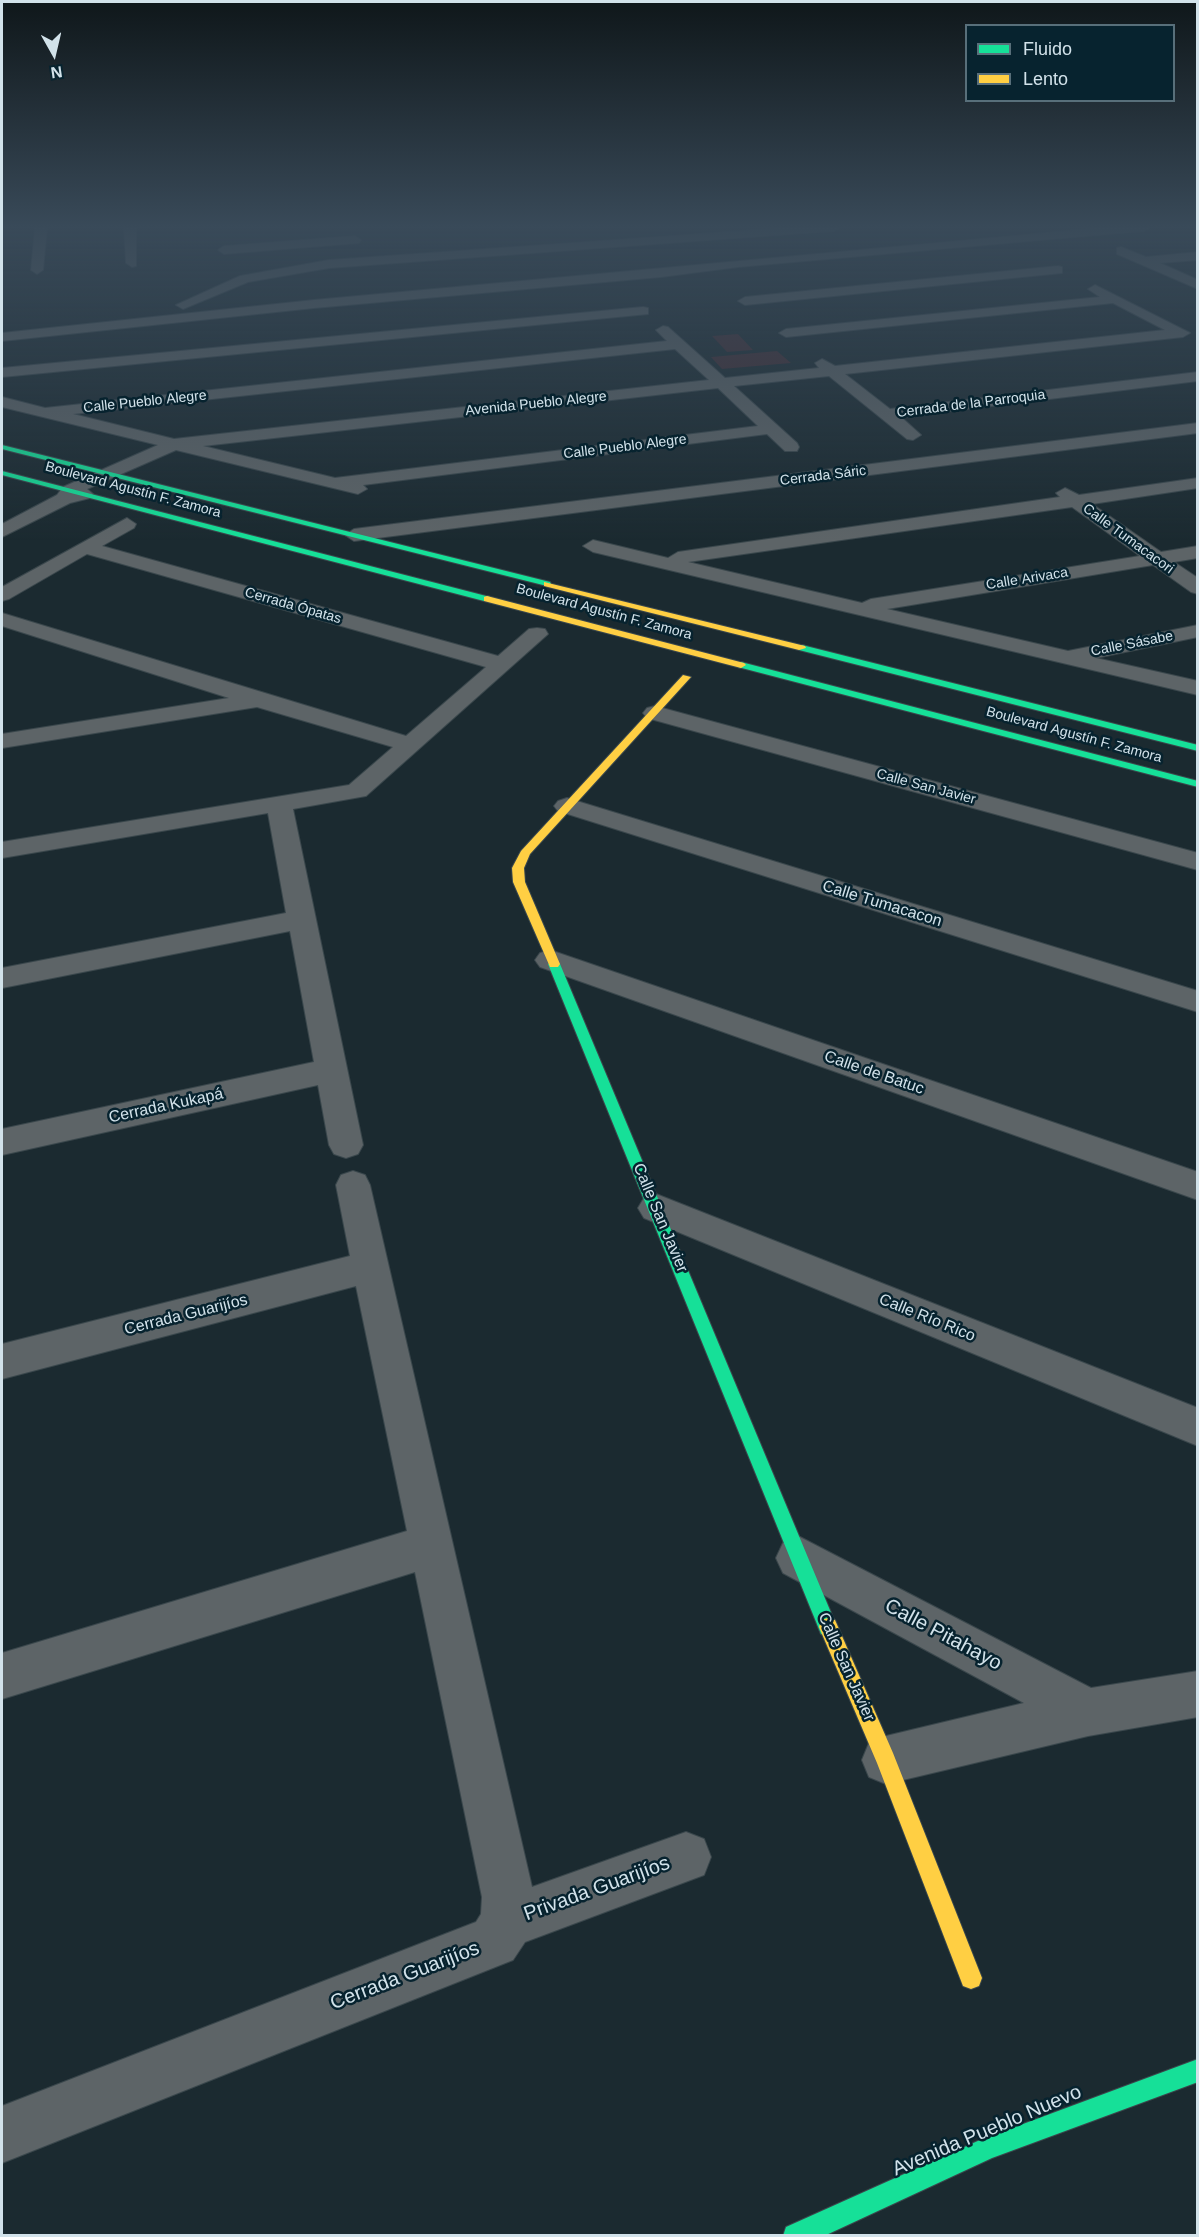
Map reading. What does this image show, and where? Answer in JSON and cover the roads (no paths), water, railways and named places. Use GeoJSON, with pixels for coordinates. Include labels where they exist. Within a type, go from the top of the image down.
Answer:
{"type":"FeatureCollection","features":[{"type":"Feature","properties":{"kind":"street"},"geometry":{"type":"LineString","coordinates":[[2,337],[42,332]]}},
{"type":"Feature","properties":{"kind":"street"},"geometry":{"type":"LineString","coordinates":[[2,373],[422,332]]}},
{"type":"Feature","properties":{"kind":"street"},"geometry":{"type":"LineString","coordinates":[[666,332],[718,383],[791,447]]}},
{"type":"Feature","properties":{"kind":"street"},"geometry":{"type":"LineString","coordinates":[[786,333],[792,332]]}},
{"type":"Feature","properties":{"kind":"street","name":"Avenida Pueblo Alegre"},"geometry":{"type":"LineString","coordinates":[[2,531],[112,476],[182,446],[213,440],[1176,332]]}},
{"type":"Feature","properties":{"kind":"street"},"geometry":{"type":"LineString","coordinates":[[1181,332],[1197,341]]}},
{"type":"Feature","properties":{"kind":"street"},"geometry":{"type":"LineString","coordinates":[[786,333],[913,435]]}},
{"type":"Feature","properties":{"kind":"street","name":"Calle Pueblo Alegre"},"geometry":{"type":"LineString","coordinates":[[42,413],[678,344]]}},
{"type":"Feature","properties":{"kind":"street","name":"Cerrada de la Parroquia"},"geometry":{"type":"LineString","coordinates":[[887,414],[1197,376]]}},
{"type":"Feature","properties":{"kind":"street","name":"Calle Pueblo Alegre"},"geometry":{"type":"LineString","coordinates":[[2,402],[388,496]]}},
{"type":"Feature","properties":{"kind":"street","name":"Cerrada Sáric"},"geometry":{"type":"LineString","coordinates":[[354,535],[449,525],[1197,428]]}},
{"type":"Feature","properties":{"kind":"street","name":"Calle Pueblo Alegre"},"geometry":{"type":"LineString","coordinates":[[337,483],[770,429]]}},
{"type":"Feature","properties":{"kind":"street","name":"Boulevard Agustín F. Zamora"},"geometry":{"type":"LineString","coordinates":[[2,447],[417,551],[1197,784]]}},
{"type":"Feature","properties":{"kind":"street"},"geometry":{"type":"LineString","coordinates":[[1010,452],[1032,468]]}},
{"type":"Feature","properties":{"kind":"street","name":"Boulevard Agustín F. Zamora"},"geometry":{"type":"LineString","coordinates":[[2,473],[71,495],[727,645],[1197,748]]}},
{"type":"Feature","properties":{"kind":"street"},"geometry":{"type":"LineString","coordinates":[[661,560],[1066,494],[1197,483]]}},
{"type":"Feature","properties":{"kind":"street","name":"Calle Tumacacori"},"geometry":{"type":"LineString","coordinates":[[1066,494],[1197,588]]}},
{"type":"Feature","properties":{"kind":"street"},"geometry":{"type":"LineString","coordinates":[[2,595],[127,524]]}},
{"type":"Feature","properties":{"kind":"street"},"geometry":{"type":"LineString","coordinates":[[417,551],[449,525]]}},
{"type":"Feature","properties":{"kind":"street"},"geometry":{"type":"LineString","coordinates":[[592,546],[661,560],[1197,688]]}},
{"type":"Feature","properties":{"kind":"street","name":"Cerrada Ópatas"},"geometry":{"type":"LineString","coordinates":[[86,548],[501,664]]}},
{"type":"Feature","properties":{"kind":"street","name":"Calle Arivaca"},"geometry":{"type":"LineString","coordinates":[[856,607],[1197,552]]}},
{"type":"Feature","properties":{"kind":"street"},"geometry":{"type":"LineString","coordinates":[[2,619],[259,700],[405,743],[412,743]]}},
{"type":"Feature","properties":{"kind":"street","name":"Calle Sásabe"},"geometry":{"type":"LineString","coordinates":[[1066,657],[1197,631]]}},
{"type":"Feature","properties":{"kind":"street"},"geometry":{"type":"LineString","coordinates":[[2,850],[357,791],[537,634]]}},
{"type":"Feature","properties":{"kind":"street","name":"Calle San Javier"},"geometry":{"type":"LineString","coordinates":[[686,677],[525,854],[518,868],[519,882],[656,1208],[798,1558],[886,1760],[971,1978]]}},
{"type":"Feature","properties":{"kind":"street"},"geometry":{"type":"LineString","coordinates":[[2,741],[259,700]]}},
{"type":"Feature","properties":{"kind":"street","name":"Calle San Javier"},"geometry":{"type":"LineString","coordinates":[[655,713],[1197,862]]}},
{"type":"Feature","properties":{"kind":"street"},"geometry":{"type":"LineString","coordinates":[[279,804],[370,1268],[508,1897],[507,1922]]}},
{"type":"Feature","properties":{"kind":"street","name":"Calle Tumacacon"},"geometry":{"type":"LineString","coordinates":[[567,806],[1197,1002]]}},
{"type":"Feature","properties":{"kind":"street"},"geometry":{"type":"LineString","coordinates":[[2,978],[302,919]]}},
{"type":"Feature","properties":{"kind":"street","name":"Calle de Batuc"},"geometry":{"type":"LineString","coordinates":[[550,960],[1197,1186]]}},
{"type":"Feature","properties":{"kind":"street","name":"Cerrada Kukapá"},"geometry":{"type":"LineString","coordinates":[[2,1142],[331,1070]]}},
{"type":"Feature","properties":{"kind":"street","name":"Calle Río Rico"},"geometry":{"type":"LineString","coordinates":[[656,1208],[1197,1427]]}},
{"type":"Feature","properties":{"kind":"street","name":"Cerrada Guarijíos"},"geometry":{"type":"LineString","coordinates":[[2,1362],[370,1268]]}},
{"type":"Feature","properties":{"kind":"street"},"geometry":{"type":"LineString","coordinates":[[2,1676],[431,1545]]}},
{"type":"Feature","properties":{"kind":"street","name":"Calle Pitahayo"},"geometry":{"type":"LineString","coordinates":[[798,1558],[1088,1712]]}},
{"type":"Feature","properties":{"kind":"street"},"geometry":{"type":"LineString","coordinates":[[886,1760],[1088,1712],[1197,1694]]}},
{"type":"Feature","properties":{"kind":"street","name":"Privada Guarijíos"},"geometry":{"type":"LineString","coordinates":[[507,1922],[686,1857]]}},
{"type":"Feature","properties":{"kind":"street","name":"Cerrada Guarijíos"},"geometry":{"type":"LineString","coordinates":[[2,2134],[494,1941],[507,1922]]}},
{"type":"Feature","properties":{"kind":"street","name":"Avenida Pueblo Nuevo"},"geometry":{"type":"LineString","coordinates":[[795,2235],[988,2148],[1197,2070]]}}]}
